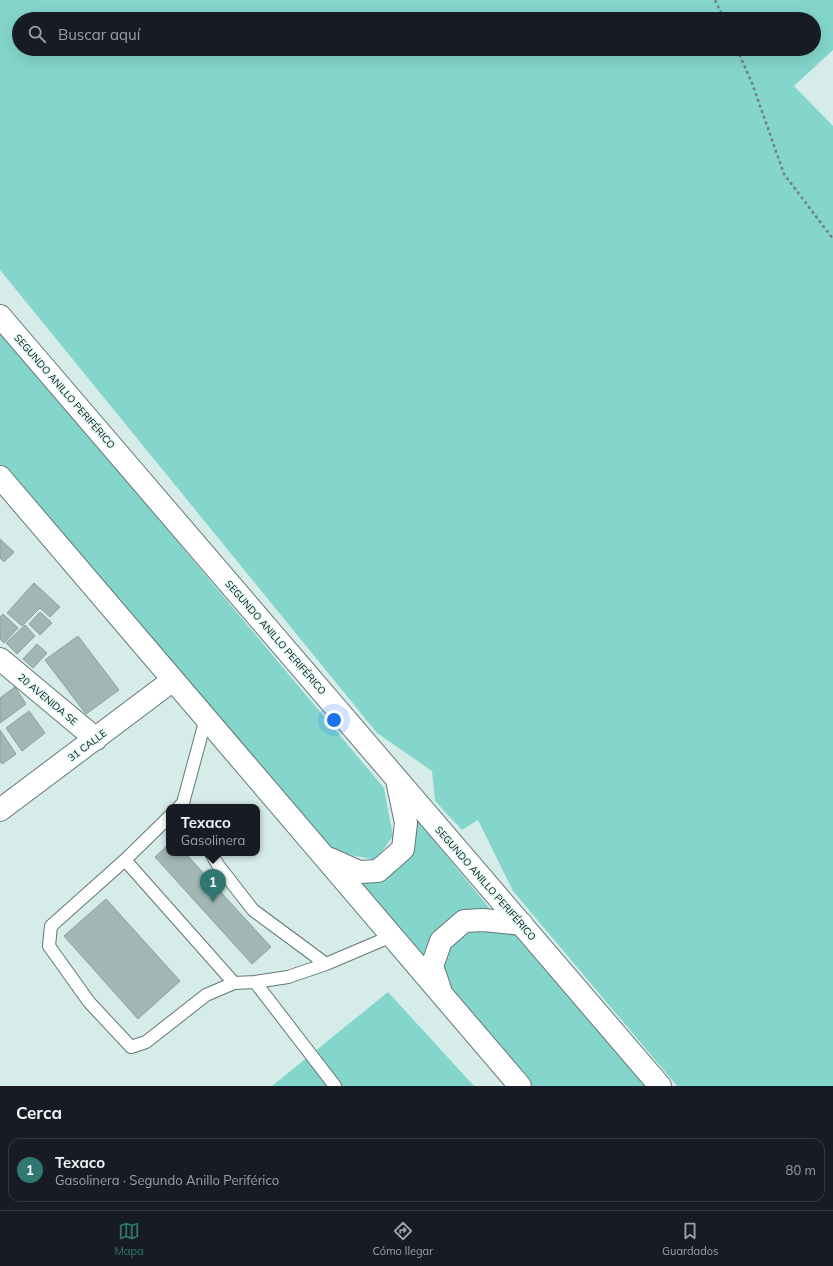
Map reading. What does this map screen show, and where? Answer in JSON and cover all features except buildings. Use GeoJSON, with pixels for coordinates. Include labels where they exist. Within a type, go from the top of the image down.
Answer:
{"type":"FeatureCollection","features":[{"type":"Feature","properties":{"kind":"main road","name":"SEGUNDO ANILLO PERIFÉRICO"},"geometry":{"type":"LineString","coordinates":[[0,316],[660,1086]]}},
{"type":"Feature","properties":{"kind":"main road"},"geometry":{"type":"LineString","coordinates":[[0,477],[520,1086]]}},
{"type":"Feature","properties":{"kind":"main road","name":"20 AVENIDA SE"},"geometry":{"type":"LineString","coordinates":[[1,660],[96,739]]}},
{"type":"Feature","properties":{"kind":"main road","name":"31 CALLE"},"geometry":{"type":"LineString","coordinates":[[0,810],[173,680]]}},
{"type":"Feature","properties":{"kind":"main road"},"geometry":{"type":"LineString","coordinates":[[324,856],[359,872],[378,871],[403,848],[406,823],[397,779]]}},
{"type":"Feature","properties":{"kind":"main road"},"geometry":{"type":"LineString","coordinates":[[441,993],[432,966],[441,941],[464,921],[483,920],[522,924]]}},
{"type":"Feature","properties":{"kind":"lane"},"geometry":{"type":"LineString","coordinates":[[183,804],[206,718]]}},
{"type":"Feature","properties":{"kind":"lane"},"geometry":{"type":"LineString","coordinates":[[166,820],[125,860],[51,926],[49,946],[89,1002],[131,1047],[146,1042],[206,995],[234,983],[255,982],[288,977],[326,964],[392,936]]}},
{"type":"Feature","properties":{"kind":"lane"},"geometry":{"type":"LineString","coordinates":[[213,856],[253,910],[326,964]]}},
{"type":"Feature","properties":{"kind":"lane"},"geometry":{"type":"LineString","coordinates":[[125,860],[234,983]]}},
{"type":"Feature","properties":{"kind":"lane"},"geometry":{"type":"LineString","coordinates":[[255,982],[336,1086]]}},
{"type":"Feature","properties":{"kind":"path"},"geometry":{"type":"LineString","coordinates":[[716,0],[721,12]]}},
{"type":"Feature","properties":{"kind":"path"},"geometry":{"type":"LineString","coordinates":[[740,56],[752,83],[784,174],[833,239]]}},
{"type":"Feature","properties":{"kind":"shaded area"},"geometry":{"type":"Polygon","coordinates":[[[0,0],[833,0],[833,50],[794,86],[833,126],[833,1086],[677,1086],[513,891],[478,820],[462,830],[435,801],[432,771],[377,733],[0,270],[0,0]]]}},
{"type":"Feature","properties":{"kind":"shaded area"},"geometry":{"type":"Polygon","coordinates":[[[0,330],[384,788],[393,836],[376,860],[330,851],[0,469],[0,330]]]}},
{"type":"Feature","properties":{"kind":"shaded area"},"geometry":{"type":"Polygon","coordinates":[[[410,811],[495,915],[460,914],[425,974],[343,876],[379,873],[410,811]]]}},
{"type":"Feature","properties":{"kind":"shaded area"},"geometry":{"type":"Polygon","coordinates":[[[465,925],[515,931],[651,1086],[521,1086],[442,994],[444,943],[465,925]]]}},
{"type":"Feature","properties":{"kind":"shaded area"},"geometry":{"type":"Polygon","coordinates":[[[388,992],[474,1086],[272,1086],[388,992]]]}},
{"type":"Feature","properties":{"kind":"place","name":"Texaco"},"geometry":{"type":"Point","coordinates":[213,902]}}]}
